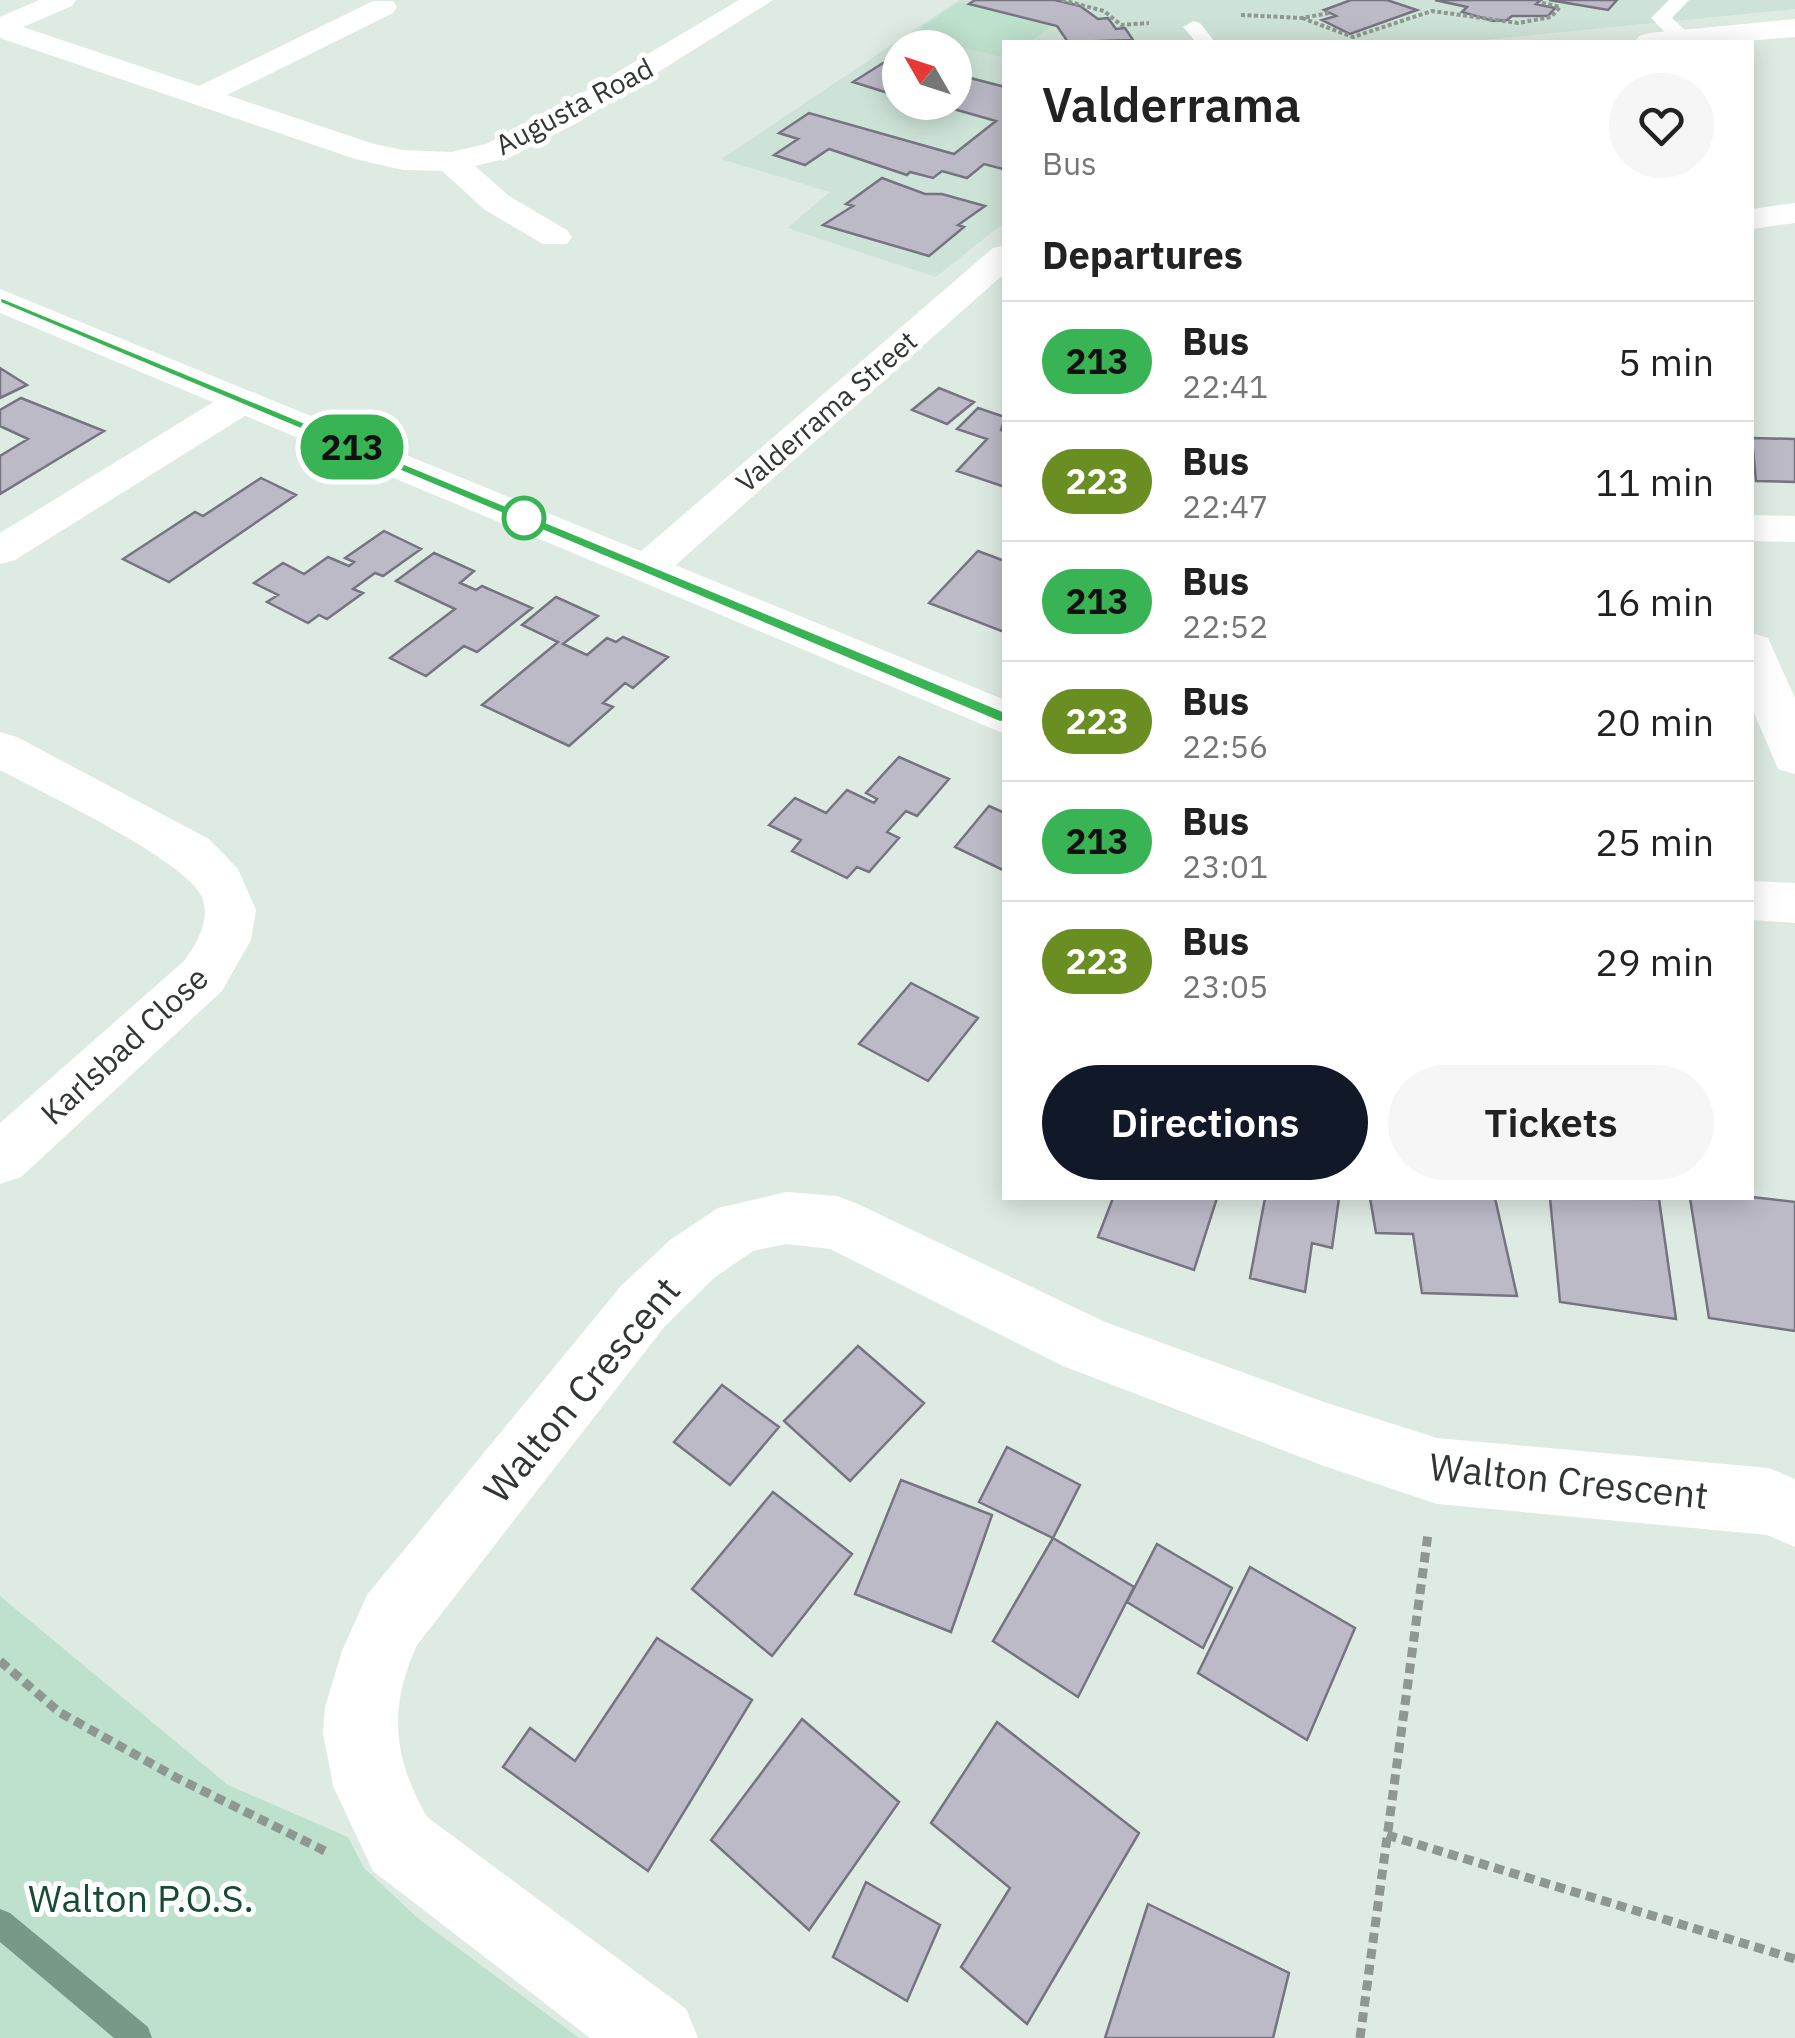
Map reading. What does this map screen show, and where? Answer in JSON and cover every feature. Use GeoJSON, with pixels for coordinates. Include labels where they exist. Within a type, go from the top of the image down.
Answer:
{"type":"FeatureCollection","features":[{"type":"Feature","properties":{"kind":"street","name":"Augusta Road"},"geometry":{"type":"LineString","coordinates":[[0,28],[62,0]]}},
{"type":"Feature","properties":{"kind":"street","name":"Augusta Road"},"geometry":{"type":"LineString","coordinates":[[0,28],[366,152],[402,160],[452,162],[497,151],[553,123],[759,0]]}},
{"type":"Feature","properties":{"kind":"street"},"geometry":{"type":"LineString","coordinates":[[204,95],[383,7]]}},
{"type":"Feature","properties":{"kind":"street"},"geometry":{"type":"LineString","coordinates":[[1672,40],[1795,28]]}},
{"type":"Feature","properties":{"kind":"street"},"geometry":{"type":"LineString","coordinates":[[452,162],[497,203],[555,237]]}},
{"type":"Feature","properties":{"kind":"street"},"geometry":{"type":"LineString","coordinates":[[1754,219],[1795,214]]}},
{"type":"Feature","properties":{"kind":"street","name":"Valderrama Street"},"geometry":{"type":"LineString","coordinates":[[648,568],[1002,257]]}},
{"type":"Feature","properties":{"kind":"street"},"geometry":{"type":"LineString","coordinates":[[0,300],[1002,717]]}},
{"type":"Feature","properties":{"kind":"street"},"geometry":{"type":"LineString","coordinates":[[0,551],[242,401]]}},
{"type":"Feature","properties":{"kind":"street"},"geometry":{"type":"LineString","coordinates":[[1754,528],[1795,529]]}},
{"type":"Feature","properties":{"kind":"street"},"geometry":{"type":"LineString","coordinates":[[1754,653],[1795,757]]}},
{"type":"Feature","properties":{"kind":"street","name":"Karlsbad Close"},"geometry":{"type":"LineString","coordinates":[[0,748],[191,852],[214,871],[232,907],[232,924],[222,950],[203,976],[0,1160]]}},
{"type":"Feature","properties":{"kind":"street"},"geometry":{"type":"LineString","coordinates":[[1754,900],[1795,903]]}},
{"type":"Feature","properties":{"kind":"street","name":"Walton Crescent"},"geometry":{"type":"LineString","coordinates":[[657,2038],[400,1844],[380,1811],[363,1759],[360,1698],[371,1661],[392,1620],[642,1306],[692,1258],[738,1227],[786,1218],[837,1222],[1086,1345],[1324,1434],[1437,1471],[1769,1502],[1795,1513]]}},
{"type":"Feature","properties":{"kind":"lane"},"geometry":{"type":"LineString","coordinates":[[1680,0],[1661,18],[1683,39]]}},
{"type":"Feature","properties":{"kind":"path"},"geometry":{"type":"LineString","coordinates":[[1302,18],[1353,37],[1432,10],[1518,23],[1550,17],[1560,6],[1539,2]]}},
{"type":"Feature","properties":{"kind":"path"},"geometry":{"type":"LineString","coordinates":[[1360,2038],[1437,1471]]}},
{"type":"Feature","properties":{"kind":"path"},"geometry":{"type":"LineString","coordinates":[[0,1661],[59,1712],[177,1778],[330,1854],[400,1844]]}},
{"type":"Feature","properties":{"kind":"path"},"geometry":{"type":"LineString","coordinates":[[1387,1835],[1795,1959]]}},
{"type":"Feature","properties":{"kind":"shaded area"},"geometry":{"type":"Polygon","coordinates":[[[959,0],[1795,0],[1795,9],[1484,40],[1002,40],[1002,224],[936,277],[787,228],[830,192],[721,159],[882,51],[882,120],[972,120],[972,30],[914,30],[959,0]]]}},
{"type":"Feature","properties":{"kind":"green space"},"geometry":{"type":"Polygon","coordinates":[[[960,2],[1053,25],[1032,40],[1002,40],[1002,57],[972,50],[972,30],[918,30],[960,2]]]}},
{"type":"Feature","properties":{"kind":"green space","name":"Walton P.O.S."},"geometry":{"type":"Polygon","coordinates":[[[0,1596],[228,1785],[348,1837],[364,1868],[420,1920],[579,2038],[0,2038],[0,1596]]]}},
{"type":"Feature","properties":{"kind":"building"},"geometry":{"type":"Polygon","coordinates":[[[975,0],[1055,0],[1080,6],[1098,19],[1108,18],[1116,29],[1125,28],[1133,40],[1067,40],[1057,26],[969,4],[975,0]]]}},
{"type":"Feature","properties":{"kind":"building"},"geometry":{"type":"Polygon","coordinates":[[[1351,0],[1387,0],[1417,10],[1350,34],[1322,20],[1336,16],[1324,10],[1351,0]]]}},
{"type":"Feature","properties":{"kind":"building"},"geometry":{"type":"Polygon","coordinates":[[[1435,0],[1541,0],[1536,4],[1555,8],[1548,16],[1512,16],[1493,21],[1462,12],[1467,7],[1435,0]]]}},
{"type":"Feature","properties":{"kind":"building"},"geometry":{"type":"Polygon","coordinates":[[[1549,0],[1617,0],[1608,10],[1549,0]]]}},
{"type":"Feature","properties":{"kind":"building"},"geometry":{"type":"Polygon","coordinates":[[[882,64],[882,91],[853,82],[882,64]]]}},
{"type":"Feature","properties":{"kind":"building"},"geometry":{"type":"Polygon","coordinates":[[[972,78],[1002,86],[1002,169],[984,164],[967,178],[942,171],[933,178],[910,172],[907,175],[829,149],[805,165],[774,155],[798,139],[779,133],[809,113],[954,154],[996,121],[972,114],[972,78]]]}},
{"type":"Feature","properties":{"kind":"building"},"geometry":{"type":"Polygon","coordinates":[[[882,178],[925,194],[942,194],[985,206],[958,225],[964,227],[929,256],[823,225],[853,206],[846,204],[882,178]]]}},
{"type":"Feature","properties":{"kind":"building"},"geometry":{"type":"Polygon","coordinates":[[[0,368],[27,385],[0,398],[0,368]]]}},
{"type":"Feature","properties":{"kind":"building"},"geometry":{"type":"Polygon","coordinates":[[[939,388],[974,402],[947,424],[912,410],[939,388]]]}},
{"type":"Feature","properties":{"kind":"building"},"geometry":{"type":"Polygon","coordinates":[[[21,398],[104,431],[0,494],[0,456],[28,439],[0,426],[0,410],[21,398]]]}},
{"type":"Feature","properties":{"kind":"building"},"geometry":{"type":"Polygon","coordinates":[[[978,408],[1002,416],[1002,486],[957,471],[987,439],[957,429],[978,408]]]}},
{"type":"Feature","properties":{"kind":"building"},"geometry":{"type":"Polygon","coordinates":[[[1754,438],[1795,439],[1795,482],[1756,481],[1754,438]]]}},
{"type":"Feature","properties":{"kind":"building"},"geometry":{"type":"Polygon","coordinates":[[[261,478],[296,495],[169,582],[123,559],[195,512],[203,516],[261,478]]]}},
{"type":"Feature","properties":{"kind":"building"},"geometry":{"type":"Polygon","coordinates":[[[384,531],[421,549],[383,576],[375,573],[353,589],[363,593],[327,619],[319,615],[308,623],[267,602],[278,595],[254,583],[283,563],[304,574],[328,557],[349,566],[354,562],[345,558],[384,531]]]}},
{"type":"Feature","properties":{"kind":"building"},"geometry":{"type":"Polygon","coordinates":[[[978,551],[1002,560],[1002,631],[929,603],[978,551]]]}},
{"type":"Feature","properties":{"kind":"building"},"geometry":{"type":"Polygon","coordinates":[[[434,553],[474,571],[460,583],[476,590],[482,586],[532,608],[477,652],[464,646],[426,676],[390,658],[455,609],[396,581],[434,553]]]}},
{"type":"Feature","properties":{"kind":"building"},"geometry":{"type":"Polygon","coordinates":[[[556,597],[598,616],[563,644],[587,655],[607,638],[616,642],[623,637],[668,657],[633,688],[625,683],[603,703],[613,707],[569,746],[482,705],[558,642],[522,625],[556,597]]]}},
{"type":"Feature","properties":{"kind":"building"},"geometry":{"type":"Polygon","coordinates":[[[899,757],[949,779],[917,816],[906,811],[887,832],[899,838],[869,872],[857,867],[847,878],[792,851],[801,840],[769,825],[795,798],[826,813],[847,790],[874,803],[877,799],[866,793],[899,757]]]}},
{"type":"Feature","properties":{"kind":"building"},"geometry":{"type":"Polygon","coordinates":[[[989,806],[1002,812],[1002,870],[955,847],[989,806]]]}},
{"type":"Feature","properties":{"kind":"building"},"geometry":{"type":"Polygon","coordinates":[[[911,983],[978,1018],[928,1081],[859,1044],[911,983]]]}},
{"type":"Feature","properties":{"kind":"building"},"geometry":{"type":"Polygon","coordinates":[[[1754,1197],[1795,1202],[1795,1331],[1709,1318],[1690,1200],[1754,1197]]]}},
{"type":"Feature","properties":{"kind":"building"},"geometry":{"type":"Polygon","coordinates":[[[1112,1200],[1216,1200],[1194,1270],[1098,1237],[1112,1200]]]}},
{"type":"Feature","properties":{"kind":"building"},"geometry":{"type":"Polygon","coordinates":[[[1265,1200],[1339,1200],[1332,1248],[1312,1243],[1305,1292],[1250,1278],[1265,1200]]]}},
{"type":"Feature","properties":{"kind":"building"},"geometry":{"type":"Polygon","coordinates":[[[1370,1200],[1495,1200],[1517,1296],[1422,1293],[1413,1234],[1376,1233],[1370,1200]]]}},
{"type":"Feature","properties":{"kind":"building"},"geometry":{"type":"Polygon","coordinates":[[[1550,1200],[1659,1200],[1676,1319],[1560,1302],[1550,1200]]]}},
{"type":"Feature","properties":{"kind":"building"},"geometry":{"type":"Polygon","coordinates":[[[858,1346],[924,1403],[850,1481],[784,1421],[858,1346]]]}},
{"type":"Feature","properties":{"kind":"building"},"geometry":{"type":"Polygon","coordinates":[[[722,1385],[779,1427],[730,1485],[674,1442],[722,1385]]]}},
{"type":"Feature","properties":{"kind":"building"},"geometry":{"type":"Polygon","coordinates":[[[1007,1447],[1080,1485],[1053,1538],[979,1502],[1007,1447]]]}},
{"type":"Feature","properties":{"kind":"building"},"geometry":{"type":"Polygon","coordinates":[[[901,1480],[992,1515],[951,1632],[855,1594],[901,1480]]]}},
{"type":"Feature","properties":{"kind":"building"},"geometry":{"type":"Polygon","coordinates":[[[773,1492],[852,1554],[772,1656],[692,1589],[773,1492]]]}},
{"type":"Feature","properties":{"kind":"building"},"geometry":{"type":"Polygon","coordinates":[[[1053,1538],[1134,1587],[1078,1697],[993,1641],[1053,1538]]]}},
{"type":"Feature","properties":{"kind":"building"},"geometry":{"type":"Polygon","coordinates":[[[1157,1544],[1232,1588],[1203,1648],[1127,1602],[1157,1544]]]}},
{"type":"Feature","properties":{"kind":"building"},"geometry":{"type":"Polygon","coordinates":[[[1250,1567],[1355,1628],[1307,1740],[1198,1673],[1250,1567]]]}},
{"type":"Feature","properties":{"kind":"building"},"geometry":{"type":"Polygon","coordinates":[[[657,1638],[752,1700],[648,1871],[503,1767],[530,1728],[575,1761],[657,1638]]]}},
{"type":"Feature","properties":{"kind":"building"},"geometry":{"type":"Polygon","coordinates":[[[802,1719],[899,1802],[809,1930],[711,1840],[802,1719]]]}},
{"type":"Feature","properties":{"kind":"building"},"geometry":{"type":"Polygon","coordinates":[[[997,1722],[1139,1833],[1027,2024],[961,1967],[1010,1888],[931,1823],[997,1722]]]}},
{"type":"Feature","properties":{"kind":"building"},"geometry":{"type":"Polygon","coordinates":[[[866,1882],[940,1925],[907,2001],[833,1957],[866,1882]]]}},
{"type":"Feature","properties":{"kind":"building"},"geometry":{"type":"Polygon","coordinates":[[[1148,1904],[1289,1973],[1273,2038],[1105,2038],[1148,1904]]]}},
{"type":"Feature","properties":{"kind":"waterway"},"geometry":{"type":"LineString","coordinates":[[0,1923],[137,2038]]}},
{"type":"Feature","properties":{"kind":"bus line","name":"213"},"geometry":{"type":"LineString","coordinates":[[0,300],[1002,717]]}}]}
